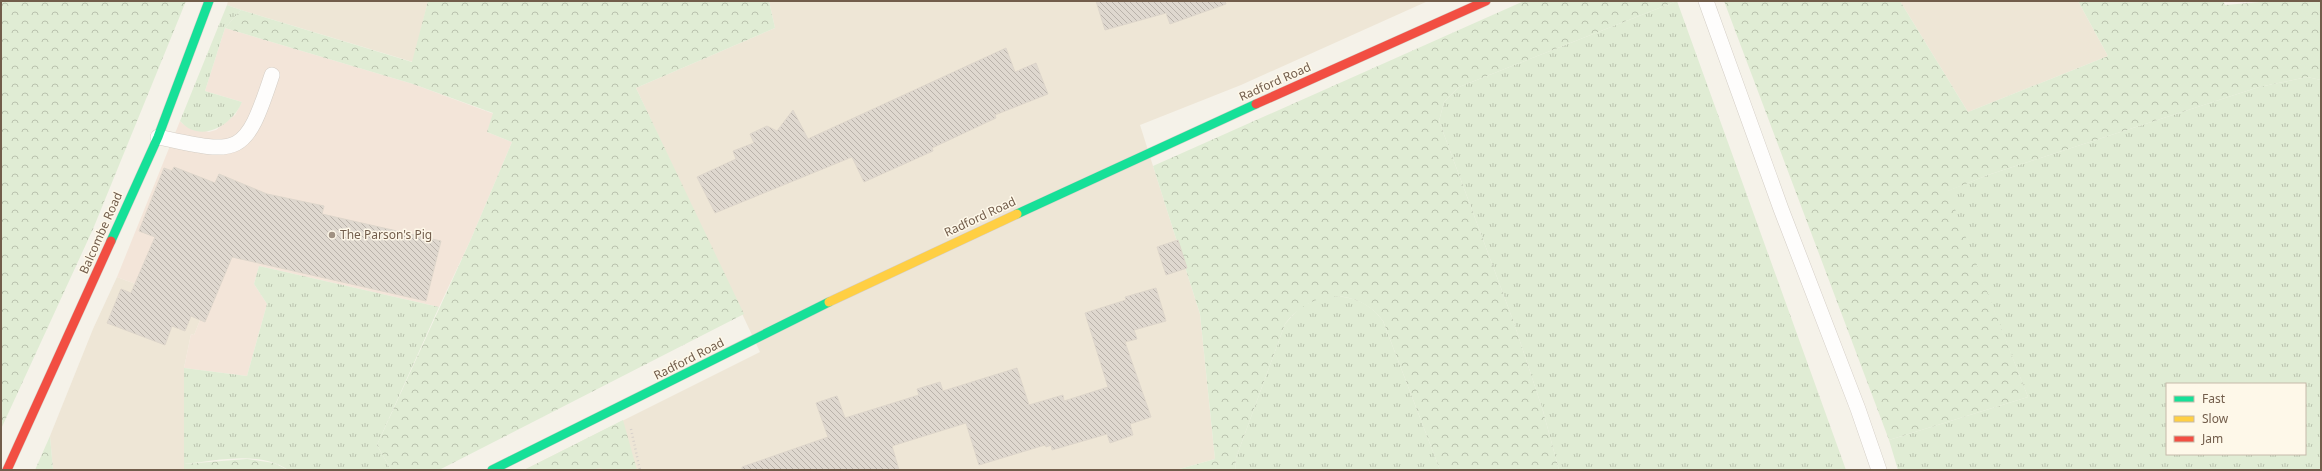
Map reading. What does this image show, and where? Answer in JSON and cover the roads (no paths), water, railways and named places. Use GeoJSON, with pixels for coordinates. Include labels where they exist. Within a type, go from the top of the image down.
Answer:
{"type":"FeatureCollection","features":[{"type":"Feature","properties":{"kind":"street","name":"Balcombe Road"},"geometry":{"type":"LineString","coordinates":[[7,470],[158,136],[209,1]]}},
{"type":"Feature","properties":{"kind":"street","name":"Radford Road"},"geometry":{"type":"LineString","coordinates":[[492,470],[813,310],[1023,210],[1246,108],[1486,1]]}},
{"type":"Feature","properties":{"kind":"lane"},"geometry":{"type":"LineString","coordinates":[[1706,1],[1781,209],[1858,409],[1879,470]]}},
{"type":"Feature","properties":{"kind":"lane"},"geometry":{"type":"LineString","coordinates":[[158,136],[214,148],[228,146],[240,141],[256,122],[272,75]]}},
{"type":"Feature","properties":{"kind":"place","name":"The Parson's Pig"},"geometry":{"type":"Point","coordinates":[332,235]}}]}
